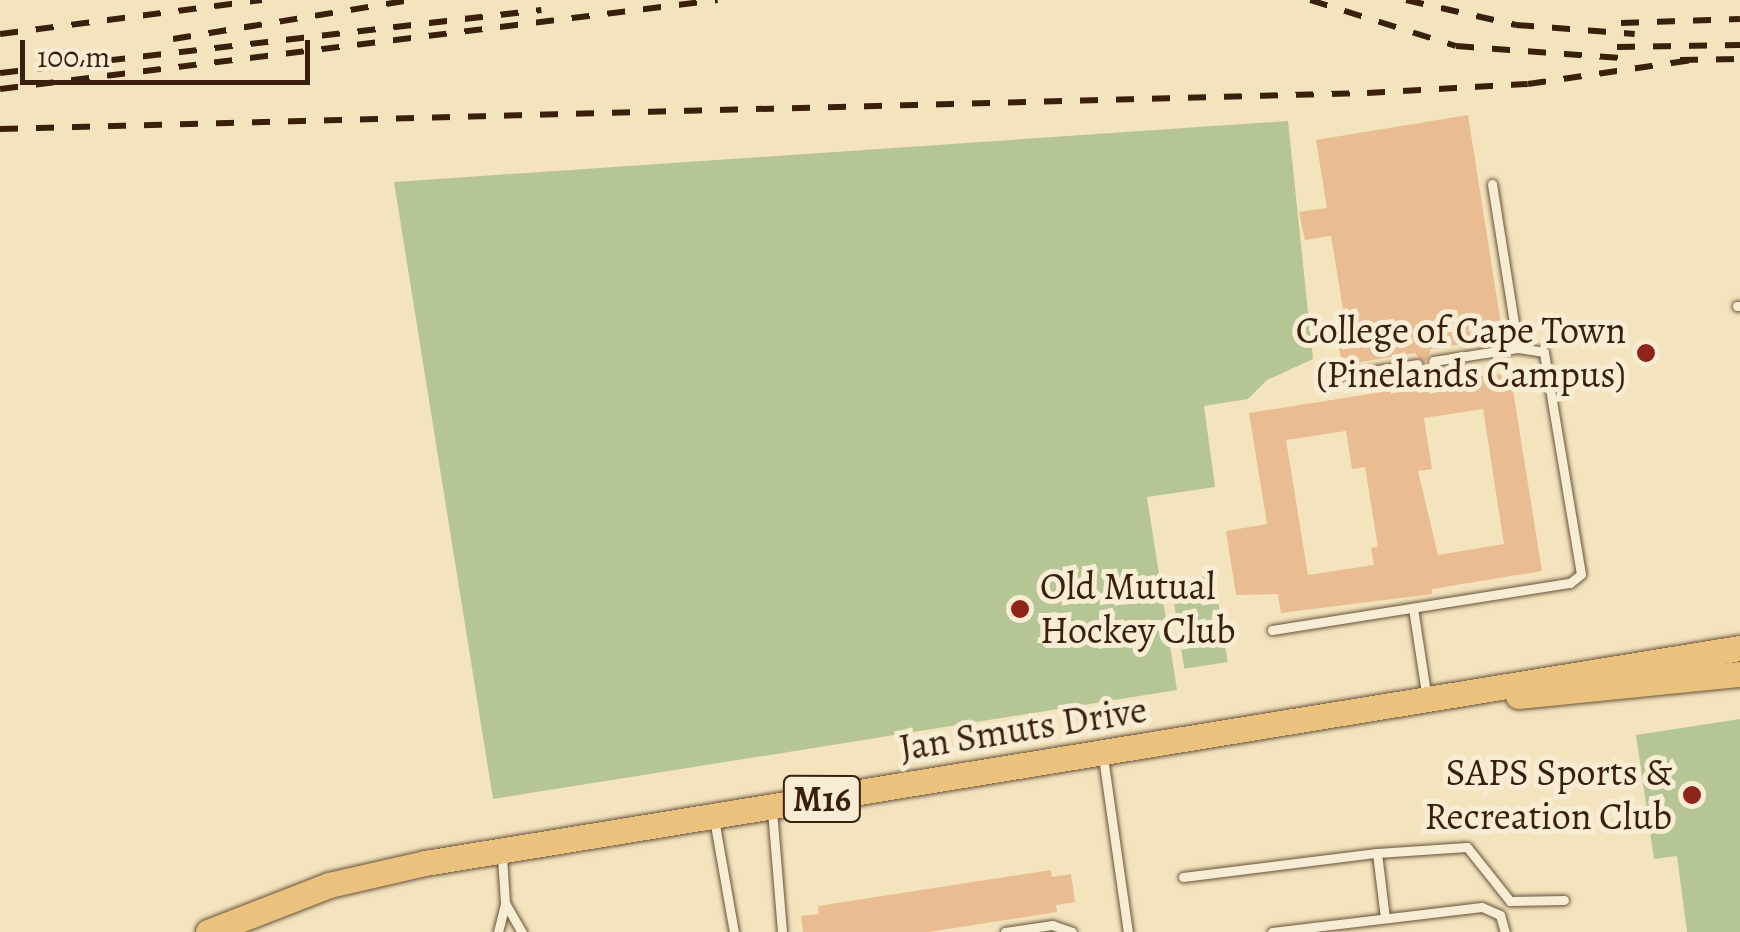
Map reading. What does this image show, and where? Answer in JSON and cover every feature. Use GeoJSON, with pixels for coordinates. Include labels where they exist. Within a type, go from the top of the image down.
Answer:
{"type":"FeatureCollection","features":[{"type":"Feature","properties":{"kind":"main road","name":"Jan Smuts Drive"},"geometry":{"type":"LineString","coordinates":[[208,932],[329,885],[501,850],[1436,701],[1740,648]]}},
{"type":"Feature","properties":{"kind":"main road","name":"Jan Smuts Drive"},"geometry":{"type":"LineString","coordinates":[[1436,701],[1740,674]]}},
{"type":"Feature","properties":{"kind":"lane"},"geometry":{"type":"LineString","coordinates":[[1492,184],[1518,348]]}},
{"type":"Feature","properties":{"kind":"lane"},"geometry":{"type":"LineString","coordinates":[[1272,630],[1570,583],[1581,574],[1548,358],[1538,348],[1518,348],[1433,361]]}},
{"type":"Feature","properties":{"kind":"lane"},"geometry":{"type":"LineString","coordinates":[[1337,376],[1417,364]]}},
{"type":"Feature","properties":{"kind":"lane"},"geometry":{"type":"LineString","coordinates":[[1412,608],[1436,701]]}},
{"type":"Feature","properties":{"kind":"lane"},"geometry":{"type":"LineString","coordinates":[[1103,754],[1128,932]]}},
{"type":"Feature","properties":{"kind":"lane"},"geometry":{"type":"LineString","coordinates":[[772,807],[782,932]]}},
{"type":"Feature","properties":{"kind":"lane"},"geometry":{"type":"LineString","coordinates":[[713,816],[734,932]]}},
{"type":"Feature","properties":{"kind":"lane"},"geometry":{"type":"LineString","coordinates":[[1184,877],[1378,853],[1467,847],[1510,901],[1564,900]]}},
{"type":"Feature","properties":{"kind":"lane"},"geometry":{"type":"LineString","coordinates":[[498,932],[505,903],[501,850]]}},
{"type":"Feature","properties":{"kind":"lane"},"geometry":{"type":"LineString","coordinates":[[1378,853],[1385,918]]}},
{"type":"Feature","properties":{"kind":"lane"},"geometry":{"type":"LineString","coordinates":[[505,903],[522,932]]}},
{"type":"Feature","properties":{"kind":"lane"},"geometry":{"type":"LineString","coordinates":[[1272,932],[1482,907],[1500,915],[1505,932]]}},
{"type":"Feature","properties":{"kind":"lane"},"geometry":{"type":"LineString","coordinates":[[1005,932],[1052,924],[1072,932]]}},
{"type":"Feature","properties":{"kind":"green space"},"geometry":{"type":"Polygon","coordinates":[[[1288,121],[1313,359],[1267,380],[1248,399],[1204,406],[1215,487],[1147,497],[1177,690],[493,799],[394,182],[1288,121]]]}},
{"type":"Feature","properties":{"kind":"green space"},"geometry":{"type":"Polygon","coordinates":[[[1214,575],[1228,662],[1184,669],[1171,582],[1214,575]]]}},
{"type":"Feature","properties":{"kind":"green space","name":"SAPS Sports & Recreation Club"},"geometry":{"type":"Polygon","coordinates":[[[1740,719],[1740,932],[1687,932],[1677,856],[1654,859],[1636,735],[1740,719]]]}},
{"type":"Feature","properties":{"kind":"building"},"geometry":{"type":"Polygon","coordinates":[[[1468,115],[1503,337],[1431,349],[1425,363],[1436,383],[1510,372],[1542,571],[1432,589],[1432,594],[1281,613],[1278,594],[1236,595],[1226,531],[1267,524],[1249,413],[1420,386],[1418,372],[1425,366],[1415,353],[1342,365],[1336,328],[1346,327],[1331,236],[1305,240],[1299,212],[1327,208],[1316,140],[1468,115]],[[1483,409],[1424,418],[1432,469],[1418,471],[1438,555],[1504,544],[1483,409]],[[1346,431],[1286,440],[1308,575],[1374,565],[1371,548],[1378,547],[1365,467],[1352,469],[1346,431]]]}},
{"type":"Feature","properties":{"kind":"building"},"geometry":{"type":"Polygon","coordinates":[[[1051,870],[1052,877],[1071,874],[1075,902],[1056,905],[1057,912],[929,932],[803,932],[801,916],[819,914],[818,906],[1051,870]]]}},
{"type":"Feature","properties":{"kind":"railway"},"geometry":{"type":"LineString","coordinates":[[0,34],[262,0]]}},
{"type":"Feature","properties":{"kind":"railway"},"geometry":{"type":"LineString","coordinates":[[173,39],[412,0]]}},
{"type":"Feature","properties":{"kind":"railway"},"geometry":{"type":"LineString","coordinates":[[0,89],[718,0]]}},
{"type":"Feature","properties":{"kind":"railway"},"geometry":{"type":"LineString","coordinates":[[1310,0],[1456,46],[1635,59]]}},
{"type":"Feature","properties":{"kind":"railway"},"geometry":{"type":"LineString","coordinates":[[1406,0],[1516,25],[1635,34]]}},
{"type":"Feature","properties":{"kind":"railway"},"geometry":{"type":"LineString","coordinates":[[0,73],[541,10]]}},
{"type":"Feature","properties":{"kind":"railway"},"geometry":{"type":"LineString","coordinates":[[1621,23],[1740,19]]}},
{"type":"Feature","properties":{"kind":"railway"},"geometry":{"type":"LineString","coordinates":[[1617,47],[1740,45]]}},
{"type":"Feature","properties":{"kind":"railway"},"geometry":{"type":"LineString","coordinates":[[1680,60],[1740,59]]}},
{"type":"Feature","properties":{"kind":"railway"},"geometry":{"type":"LineString","coordinates":[[0,129],[1367,93],[1528,84],[1692,60]]}},
{"type":"Feature","properties":{"kind":"place","name":"College of Cape Town (Pinelands Campus)"},"geometry":{"type":"Point","coordinates":[1646,353]}},
{"type":"Feature","properties":{"kind":"place","name":"Old Mutual Hockey Club"},"geometry":{"type":"Point","coordinates":[1020,609]}},
{"type":"Feature","properties":{"kind":"place","name":"SAPS Sports & Recreation Club"},"geometry":{"type":"Point","coordinates":[1692,795]}}]}
